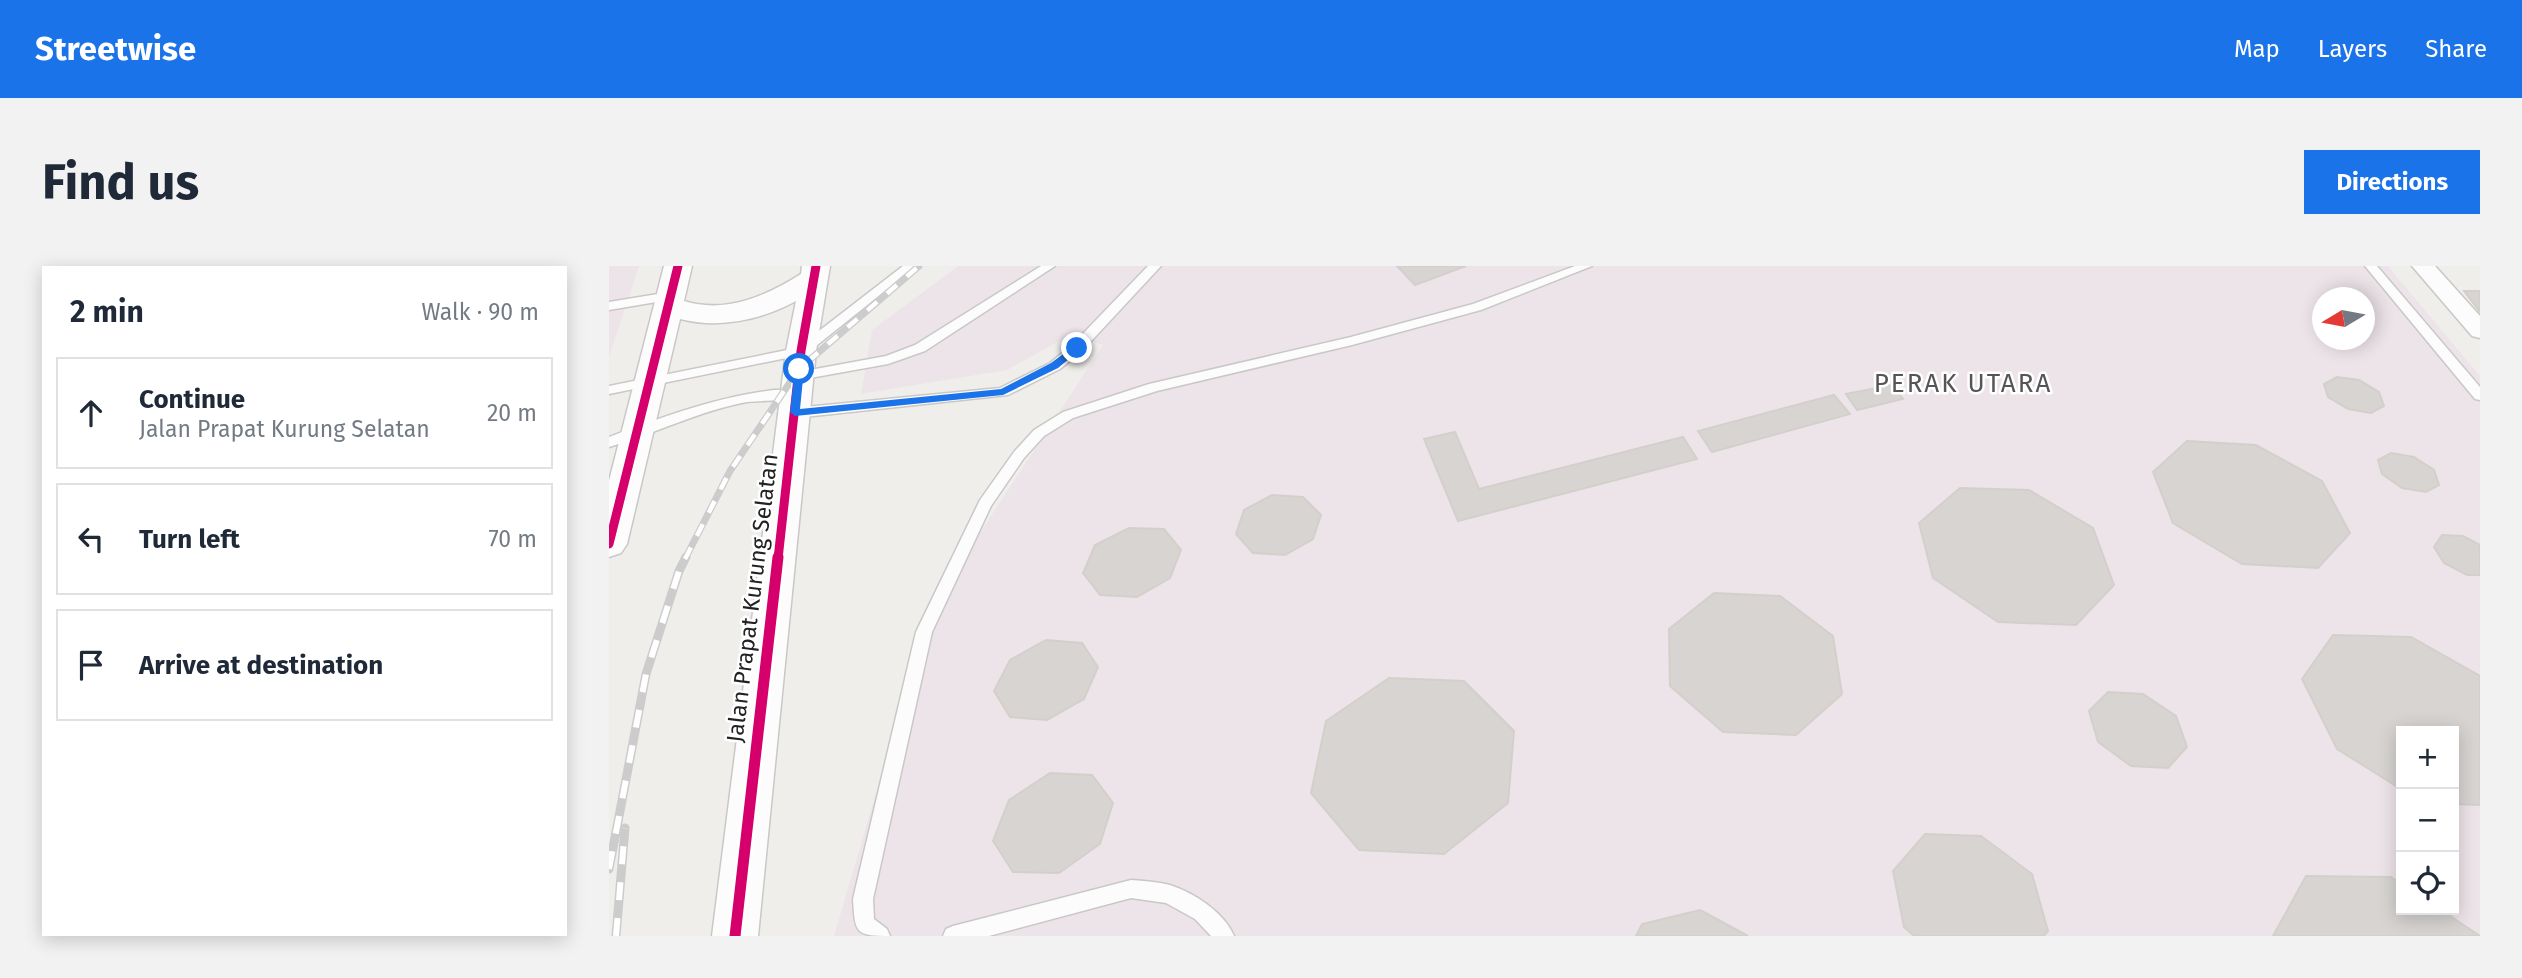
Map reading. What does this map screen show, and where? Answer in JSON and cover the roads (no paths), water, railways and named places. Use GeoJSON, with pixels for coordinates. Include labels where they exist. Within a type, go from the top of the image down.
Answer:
{"type":"FeatureCollection","features":[{"type":"Feature","properties":{"kind":"street"},"geometry":{"type":"LineString","coordinates":[[609,544],[678,266]]}},
{"type":"Feature","properties":{"kind":"street"},"geometry":{"type":"LineString","coordinates":[[2423,266],[2480,331]]}},
{"type":"Feature","properties":{"kind":"street"},"geometry":{"type":"LineString","coordinates":[[669,301],[690,315],[717,316],[748,310],[786,297],[816,272]]}},
{"type":"Feature","properties":{"kind":"street","name":"Jalan Prapat Kurung Selatan"},"geometry":{"type":"LineString","coordinates":[[735,936],[798,383],[816,272]]}},
{"type":"Feature","properties":{"kind":"lane"},"geometry":{"type":"LineString","coordinates":[[609,442],[736,400],[781,394],[798,383],[910,266]]}},
{"type":"Feature","properties":{"kind":"lane"},"geometry":{"type":"LineString","coordinates":[[798,383],[888,360],[920,348],[1049,266]]}},
{"type":"Feature","properties":{"kind":"lane"},"geometry":{"type":"LineString","coordinates":[[609,390],[651,382],[798,383],[1003,392],[1055,366],[1077,348],[1155,266]]}},
{"type":"Feature","properties":{"kind":"lane"},"geometry":{"type":"LineString","coordinates":[[880,936],[864,924],[863,899],[924,632],[985,504],[1019,455],[1039,433],[1068,415],[1154,387],[1352,341],[1477,307],[1586,266]]}},
{"type":"Feature","properties":{"kind":"lane"},"geometry":{"type":"LineString","coordinates":[[2371,266],[2480,396]]}},
{"type":"Feature","properties":{"kind":"lane"},"geometry":{"type":"LineString","coordinates":[[609,306],[669,301]]}},
{"type":"Feature","properties":{"kind":"lane"},"geometry":{"type":"LineString","coordinates":[[953,936],[1131,889],[1168,894],[1202,912],[1224,936]]}},
{"type":"Feature","properties":{"kind":"railway"},"geometry":{"type":"LineString","coordinates":[[685,559],[730,471],[799,369],[919,266]]}},
{"type":"Feature","properties":{"kind":"railway"},"geometry":{"type":"LineString","coordinates":[[609,869],[646,674],[685,559]]}},
{"type":"Feature","properties":{"kind":"railway"},"geometry":{"type":"LineString","coordinates":[[616,936],[625,828]]}},
{"type":"Feature","properties":{"kind":"district","name":"PERAK UTARA"},"geometry":{"type":"Point","coordinates":[1963,383]}}]}
